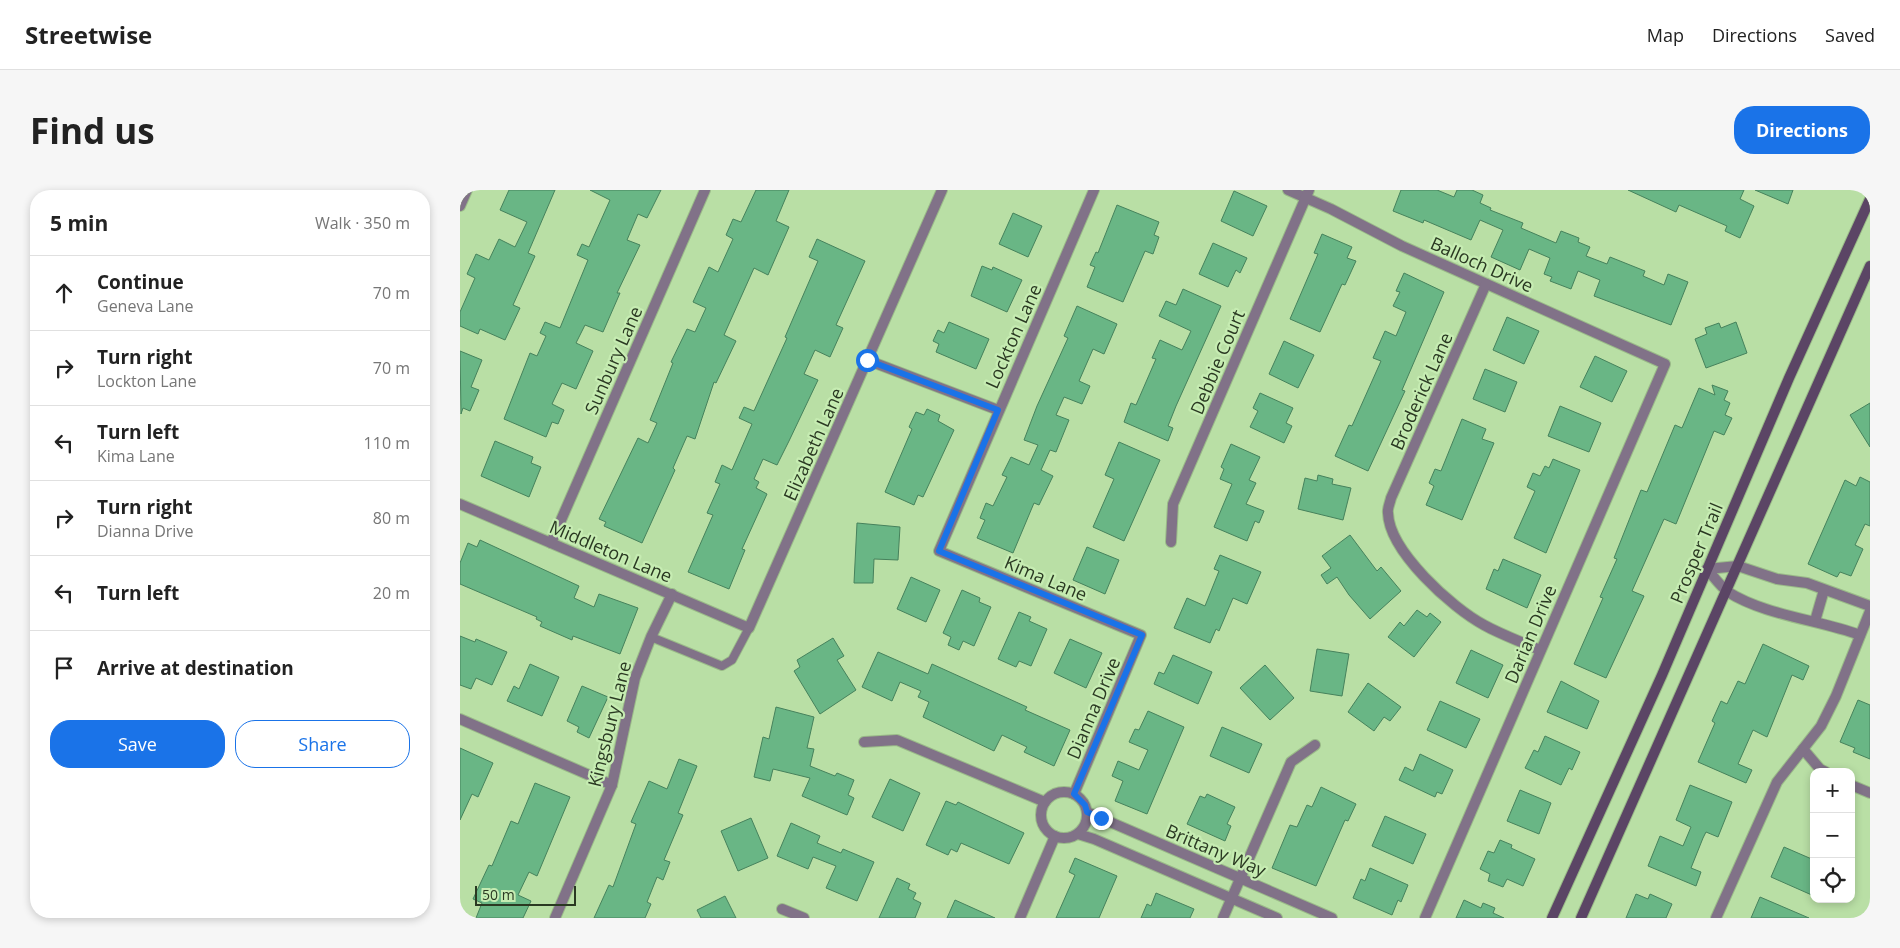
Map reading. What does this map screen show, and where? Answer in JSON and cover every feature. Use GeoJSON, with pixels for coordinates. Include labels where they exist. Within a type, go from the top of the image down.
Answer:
{"type":"FeatureCollection","features":[{"type":"Feature","properties":{"kind":"main road","name":"Prosper Trail"},"geometry":{"type":"LineString","coordinates":[[1552,918],[1707,569],[1789,378],[1870,200]]}},
{"type":"Feature","properties":{"kind":"main road"},"geometry":{"type":"LineString","coordinates":[[1581,918],[1870,266]]}},
{"type":"Feature","properties":{"kind":"street"},"geometry":{"type":"LineString","coordinates":[[460,206],[467,190]]}},
{"type":"Feature","properties":{"kind":"street","name":"Sunbury Lane"},"geometry":{"type":"LineString","coordinates":[[551,543],[705,190]]}},
{"type":"Feature","properties":{"kind":"street","name":"Elizabeth Lane"},"geometry":{"type":"LineString","coordinates":[[749,628],[942,190]]}},
{"type":"Feature","properties":{"kind":"street","name":"Lockton Lane"},"geometry":{"type":"LineString","coordinates":[[939,551],[1094,190]]}},
{"type":"Feature","properties":{"kind":"street","name":"Balloch Drive"},"geometry":{"type":"LineString","coordinates":[[1288,190],[1308,194],[1402,246],[1665,364]]}},
{"type":"Feature","properties":{"kind":"street","name":"Debbie Court"},"geometry":{"type":"LineString","coordinates":[[1172,542],[1173,504],[1308,194]]}},
{"type":"Feature","properties":{"kind":"street","name":"Broderick Lane"},"geometry":{"type":"LineString","coordinates":[[1486,284],[1391,498],[1388,513],[1392,530],[1400,545],[1413,563],[1446,597],[1483,625],[1540,650]]}},
{"type":"Feature","properties":{"kind":"street"},"geometry":{"type":"LineString","coordinates":[[867,360],[998,410]]}},
{"type":"Feature","properties":{"kind":"street","name":"Darian Drive"},"geometry":{"type":"LineString","coordinates":[[1425,918],[1665,364]]}},
{"type":"Feature","properties":{"kind":"street","name":"Middleton Lane"},"geometry":{"type":"LineString","coordinates":[[460,504],[749,628]]}},
{"type":"Feature","properties":{"kind":"street","name":"Kima Lane"},"geometry":{"type":"LineString","coordinates":[[939,551],[1142,635]]}},
{"type":"Feature","properties":{"kind":"street"},"geometry":{"type":"LineString","coordinates":[[1707,569],[1738,566],[1777,579],[1807,583],[1870,606]]}},
{"type":"Feature","properties":{"kind":"street"},"geometry":{"type":"LineString","coordinates":[[1707,569],[1727,591],[1756,606],[1860,635]]}},
{"type":"Feature","properties":{"kind":"street"},"geometry":{"type":"LineString","coordinates":[[1815,621],[1824,590]]}},
{"type":"Feature","properties":{"kind":"street","name":"Kingsbury Lane"},"geometry":{"type":"LineString","coordinates":[[555,918],[612,786],[635,678],[651,637],[672,594]]}},
{"type":"Feature","properties":{"kind":"street"},"geometry":{"type":"LineString","coordinates":[[1716,918],[1777,782],[1825,718],[1870,611]]}},
{"type":"Feature","properties":{"kind":"street","name":"Dianna Drive"},"geometry":{"type":"LineString","coordinates":[[1074,794],[1142,635]]}},
{"type":"Feature","properties":{"kind":"street"},"geometry":{"type":"LineString","coordinates":[[460,719],[612,786]]}},
{"type":"Feature","properties":{"kind":"street"},"geometry":{"type":"LineString","coordinates":[[864,742],[897,740],[1045,802]]}},
{"type":"Feature","properties":{"kind":"street"},"geometry":{"type":"LineString","coordinates":[[1223,918],[1291,762],[1314,745]]}},
{"type":"Feature","properties":{"kind":"street"},"geometry":{"type":"LineString","coordinates":[[1803,749],[1820,768]]}},
{"type":"Feature","properties":{"kind":"street"},"geometry":{"type":"LineString","coordinates":[[1855,787],[1870,793]]}},
{"type":"Feature","properties":{"kind":"street"},"geometry":{"type":"LineString","coordinates":[[1058,792],[1074,794],[1085,805],[1087,821],[1078,834],[1071,837],[1055,836],[1044,825],[1041,817],[1045,802],[1058,792]]}},
{"type":"Feature","properties":{"kind":"street","name":"Brittany Way"},"geometry":{"type":"LineString","coordinates":[[1087,812],[1332,918]]}},
{"type":"Feature","properties":{"kind":"street"},"geometry":{"type":"LineString","coordinates":[[1078,834],[1094,839],[1277,918]]}},
{"type":"Feature","properties":{"kind":"street"},"geometry":{"type":"LineString","coordinates":[[1020,918],[1055,836]]}},
{"type":"Feature","properties":{"kind":"street"},"geometry":{"type":"LineString","coordinates":[[782,909],[804,918]]}},
{"type":"Feature","properties":{"kind":"lane"},"geometry":{"type":"LineString","coordinates":[[651,637],[722,666],[732,660],[749,628]]}},
{"type":"Feature","properties":{"kind":"building"},"geometry":{"type":"Polygon","coordinates":[[[509,190],[555,190],[528,253],[535,256],[513,305],[520,308],[505,340],[480,329],[478,334],[460,326],[460,312],[475,278],[467,274],[476,254],[489,260],[499,239],[515,247],[527,222],[500,210],[509,190]]]}},
{"type":"Feature","properties":{"kind":"building"},"geometry":{"type":"Polygon","coordinates":[[[590,190],[661,190],[647,218],[638,214],[627,240],[640,245],[617,293],[620,293],[603,332],[585,325],[576,343],[593,351],[576,389],[562,383],[552,404],[564,410],[558,424],[552,422],[546,437],[504,419],[530,353],[537,356],[546,336],[540,333],[545,322],[560,328],[588,260],[577,255],[582,244],[589,247],[610,200],[590,190]]]}},
{"type":"Feature","properties":{"kind":"building"},"geometry":{"type":"Polygon","coordinates":[[[756,190],[789,190],[776,221],[789,227],[768,275],[754,268],[724,335],[736,341],[716,383],[714,382],[695,439],[687,436],[673,468],[675,470],[642,543],[604,526],[606,522],[599,519],[638,438],[648,443],[657,423],[650,420],[673,363],[671,362],[687,329],[695,332],[706,308],[693,302],[709,267],[718,272],[733,239],[726,235],[733,219],[741,222],[756,190]]]}},
{"type":"Feature","properties":{"kind":"building"},"geometry":{"type":"Polygon","coordinates":[[[1401,190],[1437,190],[1454,197],[1457,190],[1472,190],[1483,195],[1480,203],[1491,208],[1490,210],[1523,223],[1521,228],[1556,243],[1561,231],[1579,238],[1578,242],[1590,247],[1586,256],[1607,264],[1610,257],[1645,271],[1643,276],[1664,285],[1668,274],[1688,282],[1671,325],[1594,296],[1600,280],[1578,271],[1571,289],[1550,281],[1552,277],[1544,274],[1550,258],[1529,249],[1520,270],[1491,257],[1503,230],[1480,220],[1471,240],[1424,220],[1423,223],[1393,211],[1401,190]]]}},
{"type":"Feature","properties":{"kind":"building"},"geometry":{"type":"Polygon","coordinates":[[[1628,190],[1744,190],[1740,199],[1754,206],[1740,238],[1725,231],[1727,226],[1679,205],[1676,212],[1628,190]]]}},
{"type":"Feature","properties":{"kind":"building"},"geometry":{"type":"Polygon","coordinates":[[[1755,190],[1793,190],[1788,204],[1755,190]]]}},
{"type":"Feature","properties":{"kind":"building"},"geometry":{"type":"Polygon","coordinates":[[[1234,191],[1267,206],[1253,236],[1221,221],[1234,191]]]}},
{"type":"Feature","properties":{"kind":"building"},"geometry":{"type":"Polygon","coordinates":[[[1117,205],[1159,222],[1154,235],[1159,237],[1153,254],[1145,251],[1123,302],[1087,287],[1095,267],[1090,265],[1096,252],[1098,253],[1117,205]]]}},
{"type":"Feature","properties":{"kind":"building"},"geometry":{"type":"Polygon","coordinates":[[[1013,213],[1042,226],[1028,257],[999,244],[1013,213]]]}},
{"type":"Feature","properties":{"kind":"building"},"geometry":{"type":"Polygon","coordinates":[[[1322,234],[1352,247],[1347,258],[1356,261],[1345,285],[1342,284],[1320,332],[1290,319],[1318,254],[1314,253],[1322,234]]]}},
{"type":"Feature","properties":{"kind":"building"},"geometry":{"type":"Polygon","coordinates":[[[817,239],[865,261],[836,325],[843,328],[830,357],[815,350],[804,374],[818,380],[777,465],[763,459],[754,479],[759,482],[756,488],[767,494],[742,549],[745,550],[729,589],[688,572],[713,515],[707,513],[720,484],[715,482],[722,465],[732,470],[752,424],[739,418],[744,407],[754,411],[787,338],[785,337],[818,261],[809,257],[817,239]]]}},
{"type":"Feature","properties":{"kind":"building"},"geometry":{"type":"Polygon","coordinates":[[[1213,243],[1247,258],[1240,273],[1236,270],[1228,287],[1199,274],[1213,243]]]}},
{"type":"Feature","properties":{"kind":"building"},"geometry":{"type":"Polygon","coordinates":[[[982,266],[992,270],[993,267],[1022,280],[1007,312],[971,296],[982,266]]]}},
{"type":"Feature","properties":{"kind":"building"},"geometry":{"type":"Polygon","coordinates":[[[1404,273],[1444,292],[1402,390],[1405,391],[1368,471],[1335,456],[1349,425],[1352,426],[1381,361],[1373,358],[1385,331],[1396,336],[1406,312],[1393,306],[1400,292],[1396,291],[1404,273]]]}},
{"type":"Feature","properties":{"kind":"building"},"geometry":{"type":"Polygon","coordinates":[[[1183,289],[1221,306],[1168,426],[1173,428],[1168,441],[1124,422],[1131,403],[1136,405],[1156,359],[1152,358],[1160,340],[1182,350],[1191,331],[1159,316],[1166,301],[1176,305],[1183,289]]]}},
{"type":"Feature","properties":{"kind":"building"},"geometry":{"type":"Polygon","coordinates":[[[1077,306],[1117,324],[1104,354],[1093,349],[1079,381],[1090,386],[1082,404],[1064,397],[1056,415],[1069,420],[1056,452],[1050,450],[1041,470],[1053,476],[1039,505],[1034,503],[1013,553],[977,538],[985,520],[980,518],[986,503],[993,506],[1007,477],[1002,475],[1011,457],[1029,465],[1038,445],[1024,440],[1037,406],[1068,338],[1064,336],[1077,306]]]}},
{"type":"Feature","properties":{"kind":"building"},"geometry":{"type":"Polygon","coordinates":[[[1507,317],[1539,331],[1524,364],[1493,350],[1507,317]]]}},
{"type":"Feature","properties":{"kind":"building"},"geometry":{"type":"Polygon","coordinates":[[[949,322],[989,339],[976,369],[936,352],[939,344],[933,341],[938,330],[944,333],[949,322]]]}},
{"type":"Feature","properties":{"kind":"building"},"geometry":{"type":"Polygon","coordinates":[[[1736,322],[1747,353],[1706,368],[1695,339],[1707,334],[1705,328],[1719,323],[1721,328],[1736,322]]]}},
{"type":"Feature","properties":{"kind":"building"},"geometry":{"type":"Polygon","coordinates":[[[1284,341],[1314,355],[1298,388],[1269,374],[1284,341]]]}},
{"type":"Feature","properties":{"kind":"building"},"geometry":{"type":"Polygon","coordinates":[[[460,351],[482,360],[471,387],[479,390],[470,411],[463,408],[461,414],[460,351]]]}},
{"type":"Feature","properties":{"kind":"building"},"geometry":{"type":"Polygon","coordinates":[[[1595,356],[1627,371],[1612,402],[1580,387],[1595,356]]]}},
{"type":"Feature","properties":{"kind":"building"},"geometry":{"type":"Polygon","coordinates":[[[1485,369],[1517,382],[1505,412],[1473,399],[1485,369]]]}},
{"type":"Feature","properties":{"kind":"building"},"geometry":{"type":"Polygon","coordinates":[[[1712,385],[1728,391],[1724,400],[1730,403],[1725,415],[1732,418],[1724,435],[1714,431],[1676,524],[1664,519],[1632,591],[1644,596],[1606,678],[1574,664],[1603,598],[1600,597],[1617,559],[1614,558],[1641,490],[1647,492],[1675,425],[1682,428],[1699,388],[1715,395],[1712,385]]]}},
{"type":"Feature","properties":{"kind":"building"},"geometry":{"type":"Polygon","coordinates":[[[1260,393],[1293,408],[1286,423],[1292,426],[1284,443],[1250,427],[1258,411],[1253,408],[1260,393]]]}},
{"type":"Feature","properties":{"kind":"building"},"geometry":{"type":"Polygon","coordinates":[[[1870,403],[1870,447],[1850,415],[1870,403]]]}},
{"type":"Feature","properties":{"kind":"building"},"geometry":{"type":"Polygon","coordinates":[[[1560,406],[1601,423],[1589,452],[1548,436],[1560,406]]]}},
{"type":"Feature","properties":{"kind":"building"},"geometry":{"type":"Polygon","coordinates":[[[927,409],[940,415],[938,421],[954,430],[923,497],[918,495],[914,505],[885,492],[912,429],[909,427],[916,412],[924,415],[927,409]]]}},
{"type":"Feature","properties":{"kind":"building"},"geometry":{"type":"Polygon","coordinates":[[[1462,419],[1486,429],[1482,439],[1494,443],[1462,520],[1426,505],[1434,486],[1429,483],[1435,469],[1441,471],[1462,419]]]}},
{"type":"Feature","properties":{"kind":"building"},"geometry":{"type":"Polygon","coordinates":[[[495,441],[533,457],[531,463],[541,467],[529,497],[481,476],[495,441]]]}},
{"type":"Feature","properties":{"kind":"building"},"geometry":{"type":"Polygon","coordinates":[[[1119,442],[1160,460],[1124,541],[1093,527],[1114,479],[1105,475],[1119,442]]]}},
{"type":"Feature","properties":{"kind":"building"},"geometry":{"type":"Polygon","coordinates":[[[1231,444],[1260,457],[1249,480],[1256,483],[1246,504],[1264,511],[1259,523],[1255,521],[1247,541],[1214,527],[1232,484],[1220,479],[1224,469],[1221,467],[1231,444]]]}},
{"type":"Feature","properties":{"kind":"building"},"geometry":{"type":"Polygon","coordinates":[[[1553,459],[1580,470],[1546,553],[1514,538],[1535,491],[1527,487],[1533,473],[1540,476],[1545,466],[1549,468],[1553,459]]]}},
{"type":"Feature","properties":{"kind":"building"},"geometry":{"type":"Polygon","coordinates":[[[1318,475],[1333,479],[1332,484],[1351,488],[1343,520],[1298,509],[1305,478],[1317,481],[1318,475]]]}},
{"type":"Feature","properties":{"kind":"building"},"geometry":{"type":"Polygon","coordinates":[[[1860,477],[1870,482],[1870,526],[1865,524],[1855,545],[1863,549],[1851,576],[1840,572],[1837,577],[1808,564],[1845,480],[1856,486],[1860,477]]]}},
{"type":"Feature","properties":{"kind":"building"},"geometry":{"type":"Polygon","coordinates":[[[857,523],[900,527],[898,560],[874,559],[873,583],[854,583],[857,523]]]}},
{"type":"Feature","properties":{"kind":"building"},"geometry":{"type":"Polygon","coordinates":[[[1350,535],[1377,571],[1381,567],[1401,591],[1370,619],[1349,595],[1337,577],[1327,584],[1321,575],[1331,568],[1322,556],[1350,535]]]}},
{"type":"Feature","properties":{"kind":"building"},"geometry":{"type":"Polygon","coordinates":[[[480,540],[579,586],[574,598],[594,607],[599,594],[638,608],[620,654],[573,636],[572,640],[540,626],[542,622],[536,619],[537,617],[460,584],[460,563],[468,543],[477,547],[480,540]]]}},
{"type":"Feature","properties":{"kind":"building"},"geometry":{"type":"Polygon","coordinates":[[[1087,547],[1119,560],[1105,594],[1073,580],[1087,547]]]}},
{"type":"Feature","properties":{"kind":"building"},"geometry":{"type":"Polygon","coordinates":[[[1220,555],[1261,572],[1247,604],[1233,598],[1219,631],[1216,629],[1210,643],[1174,628],[1187,598],[1205,606],[1219,571],[1214,569],[1220,555]]]}},
{"type":"Feature","properties":{"kind":"building"},"geometry":{"type":"Polygon","coordinates":[[[1503,559],[1541,575],[1527,608],[1486,589],[1494,569],[1498,571],[1503,559]]]}},
{"type":"Feature","properties":{"kind":"building"},"geometry":{"type":"Polygon","coordinates":[[[911,577],[940,590],[926,622],[897,609],[911,577]]]}},
{"type":"Feature","properties":{"kind":"building"},"geometry":{"type":"Polygon","coordinates":[[[962,590],[980,598],[979,602],[991,607],[974,646],[963,641],[959,650],[948,645],[951,637],[943,633],[962,590]]]}},
{"type":"Feature","properties":{"kind":"building"},"geometry":{"type":"Polygon","coordinates":[[[1417,610],[1427,617],[1430,613],[1441,622],[1414,657],[1388,637],[1400,622],[1404,626],[1417,610]]]}},
{"type":"Feature","properties":{"kind":"building"},"geometry":{"type":"Polygon","coordinates":[[[1019,612],[1031,617],[1029,621],[1047,629],[1031,666],[1019,661],[1016,667],[998,659],[1019,612]]]}},
{"type":"Feature","properties":{"kind":"building"},"geometry":{"type":"Polygon","coordinates":[[[460,636],[475,642],[476,639],[507,652],[492,685],[476,678],[471,689],[460,685],[460,636]]]}},
{"type":"Feature","properties":{"kind":"building"},"geometry":{"type":"Polygon","coordinates":[[[833,638],[844,656],[837,660],[856,690],[820,714],[794,671],[800,667],[797,660],[833,638]]]}},
{"type":"Feature","properties":{"kind":"building"},"geometry":{"type":"Polygon","coordinates":[[[1070,639],[1102,653],[1086,688],[1054,673],[1070,639]]]}},
{"type":"Feature","properties":{"kind":"building"},"geometry":{"type":"Polygon","coordinates":[[[1763,644],[1809,666],[1803,680],[1792,675],[1767,737],[1753,730],[1738,764],[1752,770],[1746,783],[1698,762],[1715,723],[1712,721],[1721,701],[1727,704],[1738,681],[1745,684],[1763,644]]]}},
{"type":"Feature","properties":{"kind":"building"},"geometry":{"type":"Polygon","coordinates":[[[1317,649],[1349,654],[1342,696],[1310,691],[1317,649]]]}},
{"type":"Feature","properties":{"kind":"building"},"geometry":{"type":"Polygon","coordinates":[[[1471,650],[1503,665],[1488,698],[1456,683],[1471,650]]]}},
{"type":"Feature","properties":{"kind":"building"},"geometry":{"type":"Polygon","coordinates":[[[878,652],[928,674],[932,664],[1027,707],[1025,710],[1070,730],[1054,766],[1024,752],[1027,747],[1002,735],[994,751],[923,717],[929,702],[918,697],[921,691],[900,682],[892,701],[862,687],[878,652]]]}},
{"type":"Feature","properties":{"kind":"building"},"geometry":{"type":"Polygon","coordinates":[[[1173,655],[1212,672],[1198,704],[1154,684],[1159,672],[1164,674],[1173,655]]]}},
{"type":"Feature","properties":{"kind":"building"},"geometry":{"type":"Polygon","coordinates":[[[530,664],[559,677],[542,716],[507,701],[514,686],[519,689],[530,664]]]}},
{"type":"Feature","properties":{"kind":"building"},"geometry":{"type":"Polygon","coordinates":[[[1265,665],[1294,698],[1270,720],[1240,688],[1265,665]]]}},
{"type":"Feature","properties":{"kind":"building"},"geometry":{"type":"Polygon","coordinates":[[[1561,681],[1599,701],[1587,729],[1547,712],[1561,681]]]}},
{"type":"Feature","properties":{"kind":"building"},"geometry":{"type":"Polygon","coordinates":[[[1368,683],[1401,707],[1390,721],[1384,717],[1374,731],[1348,712],[1368,683]]]}},
{"type":"Feature","properties":{"kind":"building"},"geometry":{"type":"Polygon","coordinates":[[[582,686],[608,697],[589,738],[577,732],[579,727],[567,721],[582,686]]]}},
{"type":"Feature","properties":{"kind":"building"},"geometry":{"type":"Polygon","coordinates":[[[1858,700],[1870,705],[1870,759],[1853,752],[1855,748],[1840,742],[1858,700]]]}},
{"type":"Feature","properties":{"kind":"building"},"geometry":{"type":"Polygon","coordinates":[[[1440,701],[1480,719],[1466,748],[1427,730],[1440,701]]]}},
{"type":"Feature","properties":{"kind":"building"},"geometry":{"type":"Polygon","coordinates":[[[776,707],[814,717],[807,748],[814,749],[810,766],[835,776],[837,773],[854,780],[848,795],[854,798],[847,815],[802,796],[810,778],[773,769],[770,781],[754,777],[763,737],[769,739],[776,707]]]}},
{"type":"Feature","properties":{"kind":"building"},"geometry":{"type":"Polygon","coordinates":[[[1148,711],[1184,727],[1147,814],[1115,801],[1123,781],[1112,776],[1118,761],[1139,770],[1148,750],[1129,742],[1135,729],[1139,730],[1148,711]]]}},
{"type":"Feature","properties":{"kind":"building"},"geometry":{"type":"Polygon","coordinates":[[[1222,727],[1262,744],[1249,773],[1210,756],[1222,727]]]}},
{"type":"Feature","properties":{"kind":"building"},"geometry":{"type":"Polygon","coordinates":[[[1545,736],[1580,752],[1572,770],[1569,768],[1561,785],[1525,768],[1534,750],[1538,752],[1545,736]]]}},
{"type":"Feature","properties":{"kind":"building"},"geometry":{"type":"Polygon","coordinates":[[[460,748],[493,763],[478,797],[472,794],[460,820],[460,748]]]}},
{"type":"Feature","properties":{"kind":"building"},"geometry":{"type":"Polygon","coordinates":[[[1420,754],[1453,770],[1442,794],[1437,792],[1435,797],[1399,780],[1405,767],[1413,771],[1420,754]]]}},
{"type":"Feature","properties":{"kind":"building"},"geometry":{"type":"Polygon","coordinates":[[[679,759],[697,766],[678,813],[683,815],[664,860],[670,862],[663,880],[657,877],[647,902],[651,904],[645,918],[594,918],[609,885],[613,887],[636,824],[631,822],[649,781],[667,789],[679,759]]]}},
{"type":"Feature","properties":{"kind":"building"},"geometry":{"type":"Polygon","coordinates":[[[890,779],[920,793],[903,831],[872,817],[890,779]]]}},
{"type":"Feature","properties":{"kind":"building"},"geometry":{"type":"Polygon","coordinates":[[[535,783],[570,797],[537,876],[529,872],[518,895],[531,901],[523,918],[476,918],[482,903],[473,899],[489,865],[492,866],[511,821],[518,824],[535,783]]]}},
{"type":"Feature","properties":{"kind":"building"},"geometry":{"type":"Polygon","coordinates":[[[1690,785],[1732,802],[1718,837],[1706,832],[1703,838],[1691,868],[1701,872],[1696,886],[1648,866],[1660,836],[1683,846],[1691,827],[1676,820],[1690,785]]]}},
{"type":"Feature","properties":{"kind":"building"},"geometry":{"type":"Polygon","coordinates":[[[1321,787],[1356,804],[1348,821],[1345,820],[1316,886],[1272,868],[1290,825],[1297,827],[1307,805],[1312,807],[1321,787]]]}},
{"type":"Feature","properties":{"kind":"building"},"geometry":{"type":"Polygon","coordinates":[[[1520,790],[1551,803],[1539,834],[1507,821],[1520,790]]]}},
{"type":"Feature","properties":{"kind":"building"},"geometry":{"type":"Polygon","coordinates":[[[1207,794],[1235,807],[1227,824],[1231,826],[1225,841],[1187,824],[1200,796],[1205,798],[1207,794]]]}},
{"type":"Feature","properties":{"kind":"building"},"geometry":{"type":"Polygon","coordinates":[[[946,801],[956,805],[958,802],[1024,833],[1009,864],[961,843],[957,852],[951,849],[948,855],[926,845],[946,801]]]}},
{"type":"Feature","properties":{"kind":"building"},"geometry":{"type":"Polygon","coordinates":[[[1385,816],[1426,834],[1413,864],[1372,846],[1385,816]]]}},
{"type":"Feature","properties":{"kind":"building"},"geometry":{"type":"Polygon","coordinates":[[[751,818],[768,858],[738,871],[721,831],[751,818]]]}},
{"type":"Feature","properties":{"kind":"building"},"geometry":{"type":"Polygon","coordinates":[[[791,823],[820,836],[817,843],[841,853],[843,849],[874,862],[857,901],[826,888],[836,866],[813,857],[808,869],[777,856],[791,823]]]}},
{"type":"Feature","properties":{"kind":"building"},"geometry":{"type":"Polygon","coordinates":[[[1500,840],[1512,845],[1511,848],[1535,859],[1523,886],[1507,879],[1503,887],[1488,881],[1490,874],[1480,869],[1488,851],[1494,853],[1500,840]]]}},
{"type":"Feature","properties":{"kind":"building"},"geometry":{"type":"Polygon","coordinates":[[[1784,847],[1810,858],[1810,894],[1771,877],[1784,847]]]}},
{"type":"Feature","properties":{"kind":"building"},"geometry":{"type":"Polygon","coordinates":[[[1075,858],[1117,876],[1099,918],[1056,918],[1075,875],[1069,872],[1075,858]]]}},
{"type":"Feature","properties":{"kind":"building"},"geometry":{"type":"Polygon","coordinates":[[[1370,868],[1408,885],[1401,902],[1398,900],[1392,915],[1353,898],[1361,879],[1365,881],[1370,868]]]}},
{"type":"Feature","properties":{"kind":"building"},"geometry":{"type":"Polygon","coordinates":[[[897,878],[910,884],[908,889],[916,893],[913,899],[921,903],[915,918],[879,918],[897,878]]]}},
{"type":"Feature","properties":{"kind":"building"},"geometry":{"type":"Polygon","coordinates":[[[1156,893],[1194,909],[1190,918],[1141,918],[1147,904],[1151,906],[1156,893]]]}},
{"type":"Feature","properties":{"kind":"building"},"geometry":{"type":"Polygon","coordinates":[[[1636,894],[1648,899],[1650,894],[1672,904],[1666,918],[1626,918],[1636,894]]]}},
{"type":"Feature","properties":{"kind":"building"},"geometry":{"type":"Polygon","coordinates":[[[725,896],[736,918],[701,918],[697,910],[725,896]]]}},
{"type":"Feature","properties":{"kind":"building"},"geometry":{"type":"Polygon","coordinates":[[[1760,897],[1809,918],[1751,918],[1760,897]]]}},
{"type":"Feature","properties":{"kind":"building"},"geometry":{"type":"Polygon","coordinates":[[[955,900],[995,918],[947,918],[955,900]]]}},
{"type":"Feature","properties":{"kind":"building"},"geometry":{"type":"Polygon","coordinates":[[[1464,900],[1481,908],[1483,903],[1495,908],[1493,913],[1504,918],[1456,918],[1464,900]]]}},
{"type":"Feature","properties":{"kind":"route"},"geometry":{"type":"LineString","coordinates":[[867,360],[998,410],[939,551],[1142,635],[1074,794],[1081,798],[1087,812],[1101,818]]}}]}
